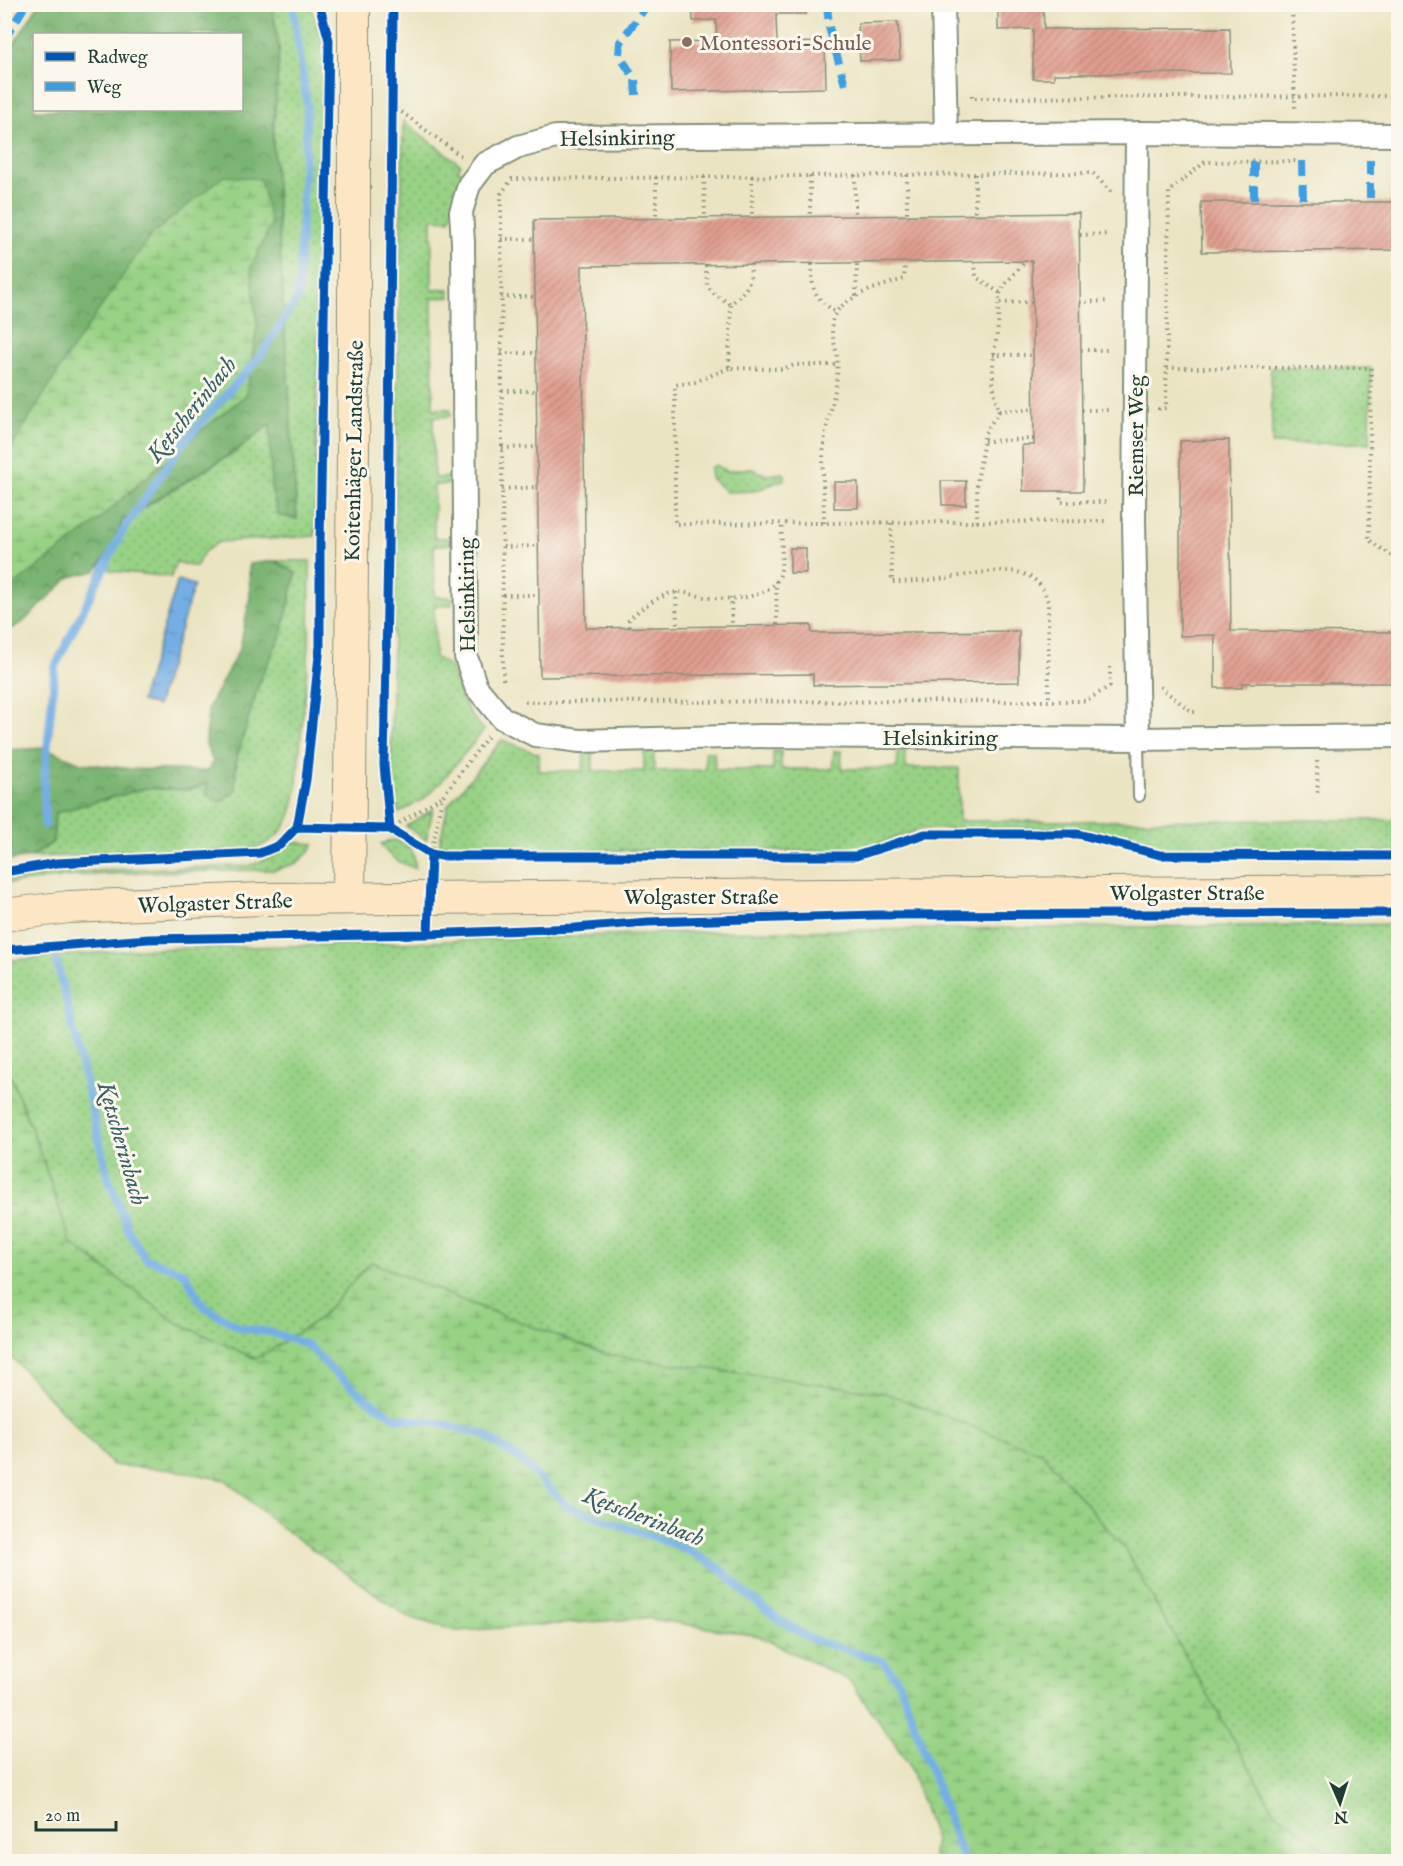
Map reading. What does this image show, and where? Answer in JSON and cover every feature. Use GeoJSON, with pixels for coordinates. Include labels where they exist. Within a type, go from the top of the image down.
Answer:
{"type":"FeatureCollection","features":[{"type":"Feature","properties":{"kind":"main road","name":"Koitenhäger Landstraße"},"geometry":{"type":"LineString","coordinates":[[349,898],[354,340],[354,4]]}},
{"type":"Feature","properties":{"kind":"main road","name":"Wolgaster Straße"},"geometry":{"type":"LineString","coordinates":[[4,915],[69,907],[262,899],[1398,891]]}},
{"type":"Feature","properties":{"kind":"street"},"geometry":{"type":"LineString","coordinates":[[943,4],[946,135],[1137,133],[1398,135]]}},
{"type":"Feature","properties":{"kind":"street","name":"Riemser Weg"},"geometry":{"type":"LineString","coordinates":[[1137,133],[1134,520],[1138,739]]}},
{"type":"Feature","properties":{"kind":"street","name":"Helsinkiring"},"geometry":{"type":"LineString","coordinates":[[946,135],[556,137],[518,147],[484,164],[469,185],[461,212],[466,657],[476,687],[502,718],[535,735],[580,741],[762,736],[1138,739],[1398,735]]}},
{"type":"Feature","properties":{"kind":"lane"},"geometry":{"type":"LineString","coordinates":[[1138,739],[1139,796]]}},
{"type":"Feature","properties":{"kind":"path"},"geometry":{"type":"LineString","coordinates":[[320,4],[325,24]]}},
{"type":"Feature","properties":{"kind":"path"},"geometry":{"type":"LineString","coordinates":[[1292,4],[1295,134]]}},
{"type":"Feature","properties":{"kind":"path"},"geometry":{"type":"LineString","coordinates":[[970,21],[969,7],[998,9]]}},
{"type":"Feature","properties":{"kind":"path"},"geometry":{"type":"LineString","coordinates":[[972,87],[972,98],[1398,96]]}},
{"type":"Feature","properties":{"kind":"path"},"geometry":{"type":"LineString","coordinates":[[392,105],[506,187]]}},
{"type":"Feature","properties":{"kind":"path"},"geometry":{"type":"LineString","coordinates":[[1159,420],[1159,409],[1166,408],[1168,191],[1205,162],[1302,161]]}},
{"type":"Feature","properties":{"kind":"path"},"geometry":{"type":"LineString","coordinates":[[503,681],[501,194],[512,179],[1093,173],[1111,192],[1111,202]]}},
{"type":"Feature","properties":{"kind":"path"},"geometry":{"type":"LineString","coordinates":[[975,174],[975,214]]}},
{"type":"Feature","properties":{"kind":"path"},"geometry":{"type":"LineString","coordinates":[[855,175],[855,216]]}},
{"type":"Feature","properties":{"kind":"path"},"geometry":{"type":"LineString","coordinates":[[907,175],[907,215]]}},
{"type":"Feature","properties":{"kind":"path"},"geometry":{"type":"LineString","coordinates":[[752,176],[752,217]]}},
{"type":"Feature","properties":{"kind":"path"},"geometry":{"type":"LineString","coordinates":[[810,176],[810,216]]}},
{"type":"Feature","properties":{"kind":"path"},"geometry":{"type":"LineString","coordinates":[[656,177],[656,218]]}},
{"type":"Feature","properties":{"kind":"path"},"geometry":{"type":"LineString","coordinates":[[704,177],[705,218]]}},
{"type":"Feature","properties":{"kind":"path"},"geometry":{"type":"LineString","coordinates":[[1110,223],[1110,245]]}},
{"type":"Feature","properties":{"kind":"path"},"geometry":{"type":"LineString","coordinates":[[1080,235],[1110,234]]}},
{"type":"Feature","properties":{"kind":"path"},"geometry":{"type":"LineString","coordinates":[[501,239],[534,239]]}},
{"type":"Feature","properties":{"kind":"path"},"geometry":{"type":"LineString","coordinates":[[977,522],[977,483],[985,433],[999,411],[993,390],[993,355],[1000,293],[1026,261]]}},
{"type":"Feature","properties":{"kind":"path"},"geometry":{"type":"LineString","coordinates":[[824,523],[824,449],[837,375],[837,357],[831,328],[836,313],[856,296],[904,279],[905,262]]}},
{"type":"Feature","properties":{"kind":"path"},"geometry":{"type":"LineString","coordinates":[[975,262],[976,277],[1000,293]]}},
{"type":"Feature","properties":{"kind":"path"},"geometry":{"type":"LineString","coordinates":[[856,296],[857,263]]}},
{"type":"Feature","properties":{"kind":"path"},"geometry":{"type":"LineString","coordinates":[[729,368],[731,304],[751,280],[751,264]]}},
{"type":"Feature","properties":{"kind":"path"},"geometry":{"type":"LineString","coordinates":[[812,264],[813,292],[836,313]]}},
{"type":"Feature","properties":{"kind":"path"},"geometry":{"type":"LineString","coordinates":[[706,265],[708,288],[731,304]]}},
{"type":"Feature","properties":{"kind":"path"},"geometry":{"type":"LineString","coordinates":[[1110,290],[1110,311]]}},
{"type":"Feature","properties":{"kind":"path"},"geometry":{"type":"LineString","coordinates":[[501,297],[535,297]]}},
{"type":"Feature","properties":{"kind":"path"},"geometry":{"type":"LineString","coordinates":[[1080,302],[1110,301]]}},
{"type":"Feature","properties":{"kind":"path"},"geometry":{"type":"LineString","coordinates":[[1000,303],[1033,302]]}},
{"type":"Feature","properties":{"kind":"path"},"geometry":{"type":"LineString","coordinates":[[1110,340],[1110,360]]}},
{"type":"Feature","properties":{"kind":"path"},"geometry":{"type":"LineString","coordinates":[[1081,350],[1110,350]]}},
{"type":"Feature","properties":{"kind":"path"},"geometry":{"type":"LineString","coordinates":[[501,353],[536,353]]}},
{"type":"Feature","properties":{"kind":"path"},"geometry":{"type":"LineString","coordinates":[[993,355],[1034,355]]}},
{"type":"Feature","properties":{"kind":"path"},"geometry":{"type":"LineString","coordinates":[[837,365],[795,365],[781,369],[729,368],[722,373],[695,382],[675,385],[675,524],[1109,521],[1109,491]]}},
{"type":"Feature","properties":{"kind":"path"},"geometry":{"type":"LineString","coordinates":[[1167,368],[1371,368],[1369,540],[1398,560]]}},
{"type":"Feature","properties":{"kind":"path"},"geometry":{"type":"LineString","coordinates":[[502,391],[536,391]]}},
{"type":"Feature","properties":{"kind":"path"},"geometry":{"type":"LineString","coordinates":[[1109,422],[1110,400]]}},
{"type":"Feature","properties":{"kind":"path"},"geometry":{"type":"LineString","coordinates":[[999,411],[1034,409]]}},
{"type":"Feature","properties":{"kind":"path"},"geometry":{"type":"LineString","coordinates":[[1082,410],[1110,410]]}},
{"type":"Feature","properties":{"kind":"path"},"geometry":{"type":"LineString","coordinates":[[984,441],[1034,440]]}},
{"type":"Feature","properties":{"kind":"path"},"geometry":{"type":"LineString","coordinates":[[502,448],[537,447]]}},
{"type":"Feature","properties":{"kind":"path"},"geometry":{"type":"LineString","coordinates":[[502,489],[537,487]]}},
{"type":"Feature","properties":{"kind":"path"},"geometry":{"type":"LineString","coordinates":[[1060,491],[1061,502],[1109,502]]}},
{"type":"Feature","properties":{"kind":"path"},"geometry":{"type":"LineString","coordinates":[[320,614],[321,497]]}},
{"type":"Feature","properties":{"kind":"path"},"geometry":{"type":"LineString","coordinates":[[629,627],[629,620],[633,615],[656,599],[676,592],[706,597],[731,597],[757,595],[770,587],[780,570],[782,523]]}},
{"type":"Feature","properties":{"kind":"path"},"geometry":{"type":"LineString","coordinates":[[891,523],[892,582],[948,578],[1001,570],[1023,573],[1045,592],[1048,602],[1048,701]]}},
{"type":"Feature","properties":{"kind":"path"},"geometry":{"type":"LineString","coordinates":[[502,547],[538,546]]}},
{"type":"Feature","properties":{"kind":"path"},"geometry":{"type":"LineString","coordinates":[[776,580],[777,625]]}},
{"type":"Feature","properties":{"kind":"path"},"geometry":{"type":"LineString","coordinates":[[676,592],[677,626]]}},
{"type":"Feature","properties":{"kind":"path"},"geometry":{"type":"LineString","coordinates":[[503,595],[539,595]]}},
{"type":"Feature","properties":{"kind":"path"},"geometry":{"type":"LineString","coordinates":[[731,597],[732,626]]}},
{"type":"Feature","properties":{"kind":"path"},"geometry":{"type":"LineString","coordinates":[[4,872],[57,863],[260,853],[280,844],[297,827],[306,780],[320,646]]}},
{"type":"Feature","properties":{"kind":"path"},"geometry":{"type":"LineString","coordinates":[[1110,663],[1110,686]]}},
{"type":"Feature","properties":{"kind":"path"},"geometry":{"type":"LineString","coordinates":[[390,830],[442,797],[512,702],[1085,701],[1110,686],[1137,688]]}},
{"type":"Feature","properties":{"kind":"path"},"geometry":{"type":"LineString","coordinates":[[1162,687],[1192,712],[1204,712]]}},
{"type":"Feature","properties":{"kind":"path"},"geometry":{"type":"LineString","coordinates":[[1317,736],[1318,796]]}},
{"type":"Feature","properties":{"kind":"path"},"geometry":{"type":"LineString","coordinates":[[431,854],[442,797]]}},
{"type":"Feature","properties":{"kind":"green space"},"geometry":{"type":"Polygon","coordinates":[[[38,5],[272,5],[279,48],[273,142],[297,519],[278,515],[271,487],[270,424],[234,452],[122,520],[114,545],[95,571],[70,577],[22,623],[5,632],[5,592],[90,527],[178,449],[246,395],[257,326],[251,268],[271,224],[21,432],[5,458],[4,60],[38,5]]]}},
{"type":"Feature","properties":{"kind":"green space"},"geometry":{"type":"Polygon","coordinates":[[[272,5],[310,5],[323,47],[315,536],[219,542],[204,552],[196,567],[176,562],[171,577],[113,571],[99,566],[114,546],[122,521],[235,452],[271,424],[271,487],[278,514],[297,519],[273,142],[279,48],[272,5]]]}},
{"type":"Feature","properties":{"kind":"green space"},"geometry":{"type":"Polygon","coordinates":[[[403,121],[461,165],[458,169],[467,177],[458,192],[450,220],[432,219],[432,290],[449,289],[450,297],[432,298],[433,409],[450,409],[451,416],[433,417],[434,478],[450,477],[451,484],[434,485],[434,538],[450,538],[450,544],[434,546],[435,597],[452,597],[452,605],[434,606],[435,657],[451,668],[460,696],[484,730],[424,799],[399,813],[394,805],[391,739],[403,121]]]}},
{"type":"Feature","properties":{"kind":"green space"},"geometry":{"type":"Polygon","coordinates":[[[224,176],[260,179],[271,224],[251,268],[257,326],[246,395],[178,449],[90,527],[5,592],[5,458],[70,352],[151,235],[224,176]]]}},
{"type":"Feature","properties":{"kind":"green space"},"geometry":{"type":"Polygon","coordinates":[[[1271,368],[1371,368],[1370,443],[1272,444],[1271,368]]]}},
{"type":"Feature","properties":{"kind":"green space"},"geometry":{"type":"Polygon","coordinates":[[[716,465],[726,471],[749,468],[767,475],[783,473],[785,479],[755,491],[726,492],[711,478],[710,468],[716,465]]]}},
{"type":"Feature","properties":{"kind":"green space"},"geometry":{"type":"Polygon","coordinates":[[[275,561],[310,561],[309,646],[296,793],[291,813],[283,829],[270,842],[250,850],[31,857],[53,842],[55,813],[146,788],[189,790],[207,783],[235,791],[236,760],[261,677],[282,633],[296,573],[275,561]]]}},
{"type":"Feature","properties":{"kind":"green space"},"geometry":{"type":"Polygon","coordinates":[[[275,561],[296,573],[282,633],[261,677],[236,760],[235,791],[220,802],[206,793],[207,783],[189,790],[146,788],[55,813],[53,842],[31,857],[5,861],[5,750],[45,748],[81,763],[132,769],[208,771],[213,762],[206,744],[208,708],[240,648],[250,597],[249,564],[275,561]]]}},
{"type":"Feature","properties":{"kind":"green space"},"geometry":{"type":"Polygon","coordinates":[[[502,740],[539,754],[539,771],[583,771],[584,753],[593,753],[593,771],[644,772],[644,752],[654,752],[654,771],[705,770],[705,752],[714,752],[715,770],[773,770],[773,751],[781,751],[781,769],[832,769],[834,751],[841,751],[842,769],[897,768],[898,751],[905,750],[906,768],[959,768],[959,821],[1398,820],[1398,852],[1162,851],[1081,828],[922,829],[857,851],[438,850],[448,805],[502,740]]]}},
{"type":"Feature","properties":{"kind":"green space"},"geometry":{"type":"Polygon","coordinates":[[[433,809],[426,840],[406,826],[433,809]]]}},
{"type":"Feature","properties":{"kind":"green space"},"geometry":{"type":"Polygon","coordinates":[[[393,840],[404,844],[413,852],[415,868],[387,853],[381,844],[393,840]]]}},
{"type":"Feature","properties":{"kind":"green space"},"geometry":{"type":"Polygon","coordinates":[[[291,842],[314,844],[297,863],[275,870],[145,872],[74,876],[5,884],[6,880],[74,872],[248,866],[273,857],[291,842]]]}},
{"type":"Feature","properties":{"kind":"green space"},"geometry":{"type":"Polygon","coordinates":[[[1398,924],[1398,1861],[1341,1861],[1274,1811],[1124,1548],[736,1374],[608,1355],[464,1301],[371,1262],[317,1321],[256,1359],[176,1322],[71,1243],[37,1143],[5,1061],[4,961],[142,949],[343,945],[693,932],[1398,924]]]}},
{"type":"Feature","properties":{"kind":"green space"},"geometry":{"type":"Polygon","coordinates":[[[4,1061],[37,1143],[71,1243],[176,1322],[256,1359],[317,1321],[371,1262],[464,1301],[608,1355],[885,1393],[1042,1453],[1124,1548],[1274,1811],[1341,1861],[932,1861],[935,1840],[909,1764],[850,1681],[759,1636],[646,1618],[457,1631],[408,1617],[274,1522],[226,1480],[174,1470],[112,1465],[5,1350],[4,1061]]]}},
{"type":"Feature","properties":{"kind":"water"},"geometry":{"type":"Polygon","coordinates":[[[178,580],[194,585],[157,706],[141,701],[178,580]]]}},
{"type":"Feature","properties":{"kind":"building"},"geometry":{"type":"Polygon","coordinates":[[[692,4],[806,4],[806,14],[776,14],[777,43],[825,42],[826,88],[671,92],[670,42],[717,41],[716,20],[693,21],[692,4]]]}},
{"type":"Feature","properties":{"kind":"building"},"geometry":{"type":"Polygon","coordinates":[[[998,4],[1043,4],[1044,29],[1230,28],[1231,73],[1054,74],[1054,79],[1033,79],[1033,29],[998,30],[998,4]]]}},
{"type":"Feature","properties":{"kind":"building"},"geometry":{"type":"Polygon","coordinates":[[[898,22],[900,60],[860,61],[858,23],[898,22]]]}},
{"type":"Feature","properties":{"kind":"building"},"geometry":{"type":"Polygon","coordinates":[[[1201,202],[1398,202],[1398,250],[1202,252],[1201,202]]]}},
{"type":"Feature","properties":{"kind":"building"},"geometry":{"type":"Polygon","coordinates":[[[1079,213],[1083,491],[1023,491],[1022,445],[1034,445],[1032,261],[582,266],[586,628],[811,625],[812,633],[1019,631],[1019,682],[813,685],[813,674],[540,677],[534,220],[1079,213]]]}},
{"type":"Feature","properties":{"kind":"building"},"geometry":{"type":"Polygon","coordinates":[[[1229,440],[1231,631],[1398,632],[1398,683],[1242,683],[1242,688],[1215,688],[1215,635],[1180,636],[1180,441],[1229,440]]]}},
{"type":"Feature","properties":{"kind":"building"},"geometry":{"type":"Polygon","coordinates":[[[941,481],[966,481],[966,505],[942,505],[941,481]]]}},
{"type":"Feature","properties":{"kind":"building"},"geometry":{"type":"Polygon","coordinates":[[[834,482],[858,482],[858,508],[834,508],[834,482]]]}},
{"type":"Feature","properties":{"kind":"building"},"geometry":{"type":"Polygon","coordinates":[[[790,548],[806,548],[806,573],[790,573],[790,548]]]}},
{"type":"Feature","properties":{"kind":"waterway","name":"Ketscherinbach"},"geometry":{"type":"LineString","coordinates":[[45,825],[44,783],[55,667],[122,532],[183,443],[262,354],[298,297],[307,105],[293,4]]}},
{"type":"Feature","properties":{"kind":"waterway","name":"Ketscherinbach"},"geometry":{"type":"LineString","coordinates":[[57,962],[108,1177],[129,1232],[145,1258],[185,1273],[202,1305],[240,1328],[270,1332],[308,1345],[332,1370],[367,1399],[396,1418],[434,1422],[483,1434],[521,1460],[568,1507],[684,1548],[722,1570],[745,1593],[778,1619],[811,1639],[883,1661],[899,1682],[964,1862]]}},
{"type":"Feature","properties":{"kind":"marked path"},"geometry":{"type":"LineString","coordinates":[[4,40],[26,4]]}},
{"type":"Feature","properties":{"kind":"marked path"},"geometry":{"type":"LineString","coordinates":[[636,95],[635,79],[619,55],[620,42],[648,4]]}},
{"type":"Feature","properties":{"kind":"marked path"},"geometry":{"type":"LineString","coordinates":[[827,4],[829,27],[845,85]]}},
{"type":"Feature","properties":{"kind":"marked path"},"geometry":{"type":"LineString","coordinates":[[1370,160],[1370,202]]}},
{"type":"Feature","properties":{"kind":"marked path"},"geometry":{"type":"LineString","coordinates":[[1302,161],[1303,202]]}},
{"type":"Feature","properties":{"kind":"marked path"},"geometry":{"type":"LineString","coordinates":[[1254,162],[1254,202]]}},
{"type":"Feature","properties":{"kind":"cycle path"},"geometry":{"type":"LineString","coordinates":[[4,872],[57,863],[260,853],[280,845],[297,827],[306,780],[320,646],[329,40],[319,4]]}},
{"type":"Feature","properties":{"kind":"cycle path"},"geometry":{"type":"LineString","coordinates":[[393,4],[384,765],[390,829],[431,854],[442,856],[856,856],[925,834],[1078,834],[1160,855],[1398,856]]}},
{"type":"Feature","properties":{"kind":"cycle path"},"geometry":{"type":"LineString","coordinates":[[297,827],[390,829]]}},
{"type":"Feature","properties":{"kind":"cycle path"},"geometry":{"type":"LineString","coordinates":[[428,934],[431,854]]}},
{"type":"Feature","properties":{"kind":"cycle path"},"geometry":{"type":"LineString","coordinates":[[4,950],[149,939],[428,934],[575,928],[648,922],[875,915],[1398,913]]}},
{"type":"Feature","properties":{"kind":"place","name":"Montessori-Schule"},"geometry":{"type":"Point","coordinates":[687,42]}}]}
